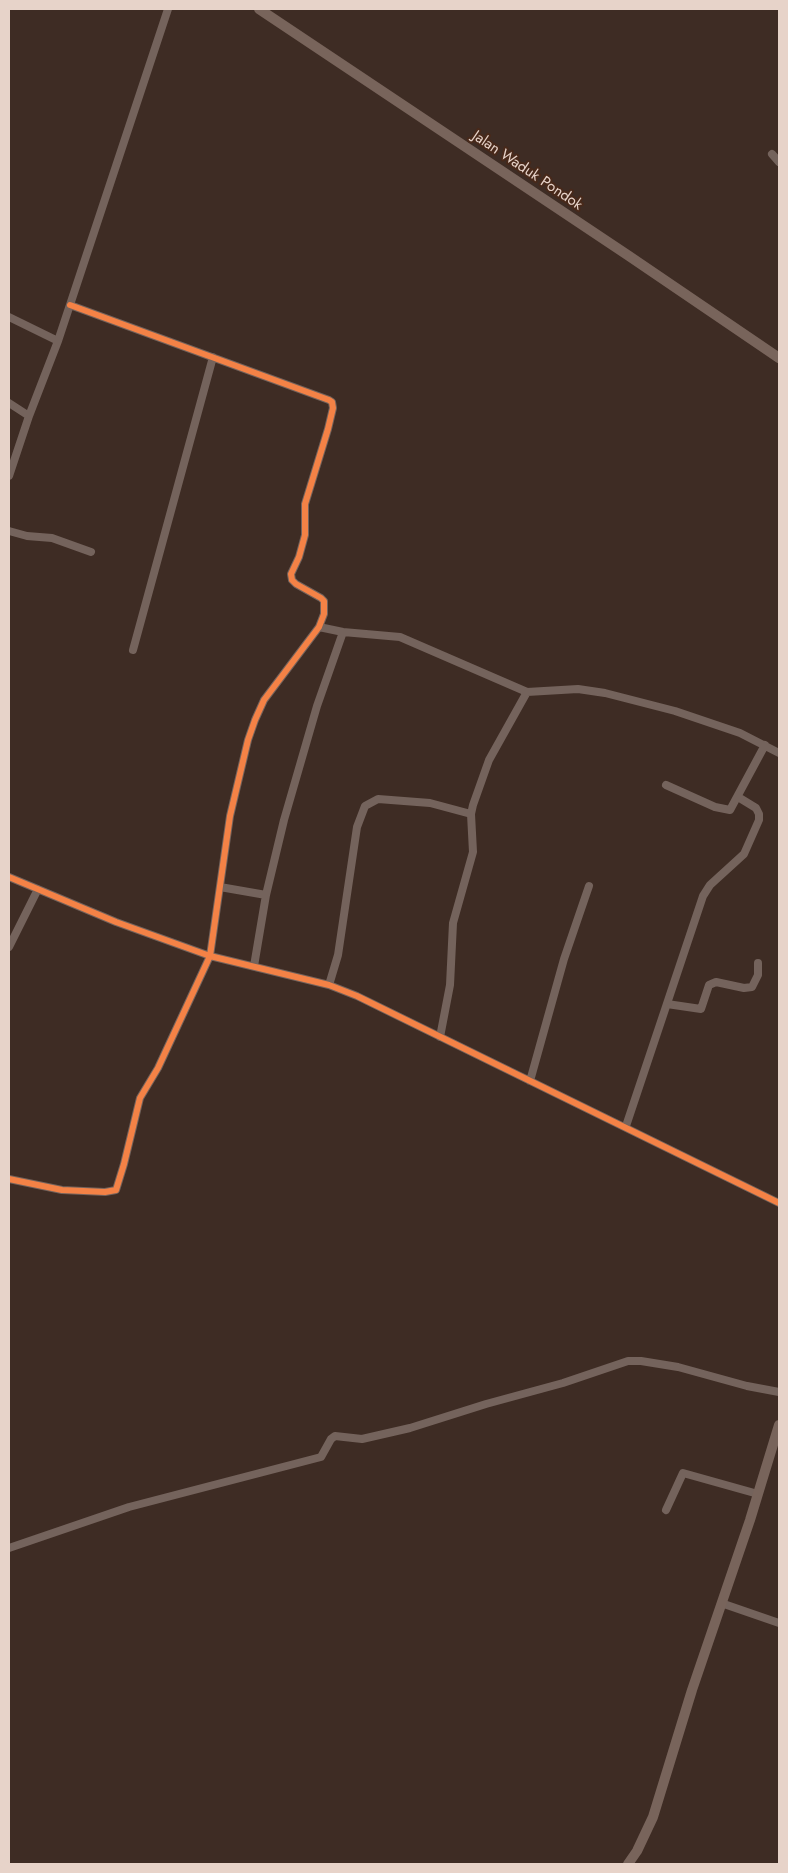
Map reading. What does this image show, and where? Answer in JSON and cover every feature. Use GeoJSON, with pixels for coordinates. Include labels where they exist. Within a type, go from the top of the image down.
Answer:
{"type":"FeatureCollection","features":[{"type":"Feature","properties":{"kind":"street"},"geometry":{"type":"LineString","coordinates":[[9,476],[29,416],[58,341],[168,9]]}},
{"type":"Feature","properties":{"kind":"street","name":"Jalan Waduk Pondok"},"geometry":{"type":"LineString","coordinates":[[259,9],[779,358]]}},
{"type":"Feature","properties":{"kind":"street"},"geometry":{"type":"LineString","coordinates":[[772,154],[779,162]]}},
{"type":"Feature","properties":{"kind":"street"},"geometry":{"type":"LineString","coordinates":[[9,1178],[62,1190],[104,1192],[116,1190],[140,1098],[158,1068],[210,956],[230,816],[248,740],[255,720],[264,700],[319,627],[324,614],[324,601],[296,584],[292,580],[291,574],[305,535],[305,504],[328,429],[333,408],[332,402],[70,305]]}},
{"type":"Feature","properties":{"kind":"street"},"geometry":{"type":"LineString","coordinates":[[9,317],[58,341]]}},
{"type":"Feature","properties":{"kind":"street"},"geometry":{"type":"LineString","coordinates":[[133,650],[213,357]]}},
{"type":"Feature","properties":{"kind":"street"},"geometry":{"type":"LineString","coordinates":[[9,403],[29,416]]}},
{"type":"Feature","properties":{"kind":"street"},"geometry":{"type":"LineString","coordinates":[[9,531],[27,536],[52,538],[91,552]]}},
{"type":"Feature","properties":{"kind":"street"},"geometry":{"type":"LineString","coordinates":[[319,627],[343,632],[400,637],[527,692],[568,688],[605,693],[675,711],[740,733],[779,754]]}},
{"type":"Feature","properties":{"kind":"street"},"geometry":{"type":"LineString","coordinates":[[254,966],[266,895],[289,801],[317,706],[343,632]]}},
{"type":"Feature","properties":{"kind":"street"},"geometry":{"type":"LineString","coordinates":[[440,1037],[450,985],[453,923],[473,852],[471,814],[489,760],[527,692]]}},
{"type":"Feature","properties":{"kind":"street"},"geometry":{"type":"LineString","coordinates":[[666,785],[715,807],[727,811],[732,809],[765,745]]}},
{"type":"Feature","properties":{"kind":"street"},"geometry":{"type":"LineString","coordinates":[[626,1126],[703,896],[710,885],[744,854],[759,820],[756,808],[738,797]]}},
{"type":"Feature","properties":{"kind":"street"},"geometry":{"type":"LineString","coordinates":[[329,985],[338,955],[357,827],[365,806],[378,799],[430,803],[471,814]]}},
{"type":"Feature","properties":{"kind":"street"},"geometry":{"type":"LineString","coordinates":[[9,877],[116,922],[210,956],[329,985],[357,996],[779,1202]]}},
{"type":"Feature","properties":{"kind":"street"},"geometry":{"type":"LineString","coordinates":[[530,1081],[564,958],[588,886]]}},
{"type":"Feature","properties":{"kind":"street"},"geometry":{"type":"LineString","coordinates":[[220,887],[266,895]]}},
{"type":"Feature","properties":{"kind":"street"},"geometry":{"type":"LineString","coordinates":[[9,947],[38,889]]}},
{"type":"Feature","properties":{"kind":"street"},"geometry":{"type":"LineString","coordinates":[[667,1004],[700,1009],[709,986],[716,982],[752,988],[758,975],[758,963]]}},
{"type":"Feature","properties":{"kind":"street"},"geometry":{"type":"LineString","coordinates":[[9,1548],[129,1507],[321,1457],[331,1439],[335,1436],[362,1439],[410,1428],[486,1404],[563,1383],[628,1361],[641,1361],[678,1368],[747,1386],[779,1392]]}},
{"type":"Feature","properties":{"kind":"street"},"geometry":{"type":"LineString","coordinates":[[628,1864],[637,1851],[653,1816],[720,1603],[758,1494],[779,1425]]}},
{"type":"Feature","properties":{"kind":"street"},"geometry":{"type":"LineString","coordinates":[[666,1510],[683,1473],[758,1494]]}},
{"type":"Feature","properties":{"kind":"street"},"geometry":{"type":"LineString","coordinates":[[720,1603],[779,1623]]}},
{"type":"Feature","properties":{"kind":"cycle path"},"geometry":{"type":"LineString","coordinates":[[9,1179],[62,1190],[105,1192],[116,1190],[140,1098],[158,1068],[210,956],[230,816],[248,740],[255,720],[264,700],[319,627],[324,614],[324,601],[296,584],[292,580],[291,574],[299,557],[305,535],[305,504],[328,429],[333,408],[332,402],[70,305]]}},
{"type":"Feature","properties":{"kind":"cycle path"},"geometry":{"type":"LineString","coordinates":[[9,877],[116,922],[210,956],[329,985],[357,996],[779,1203]]}}]}
